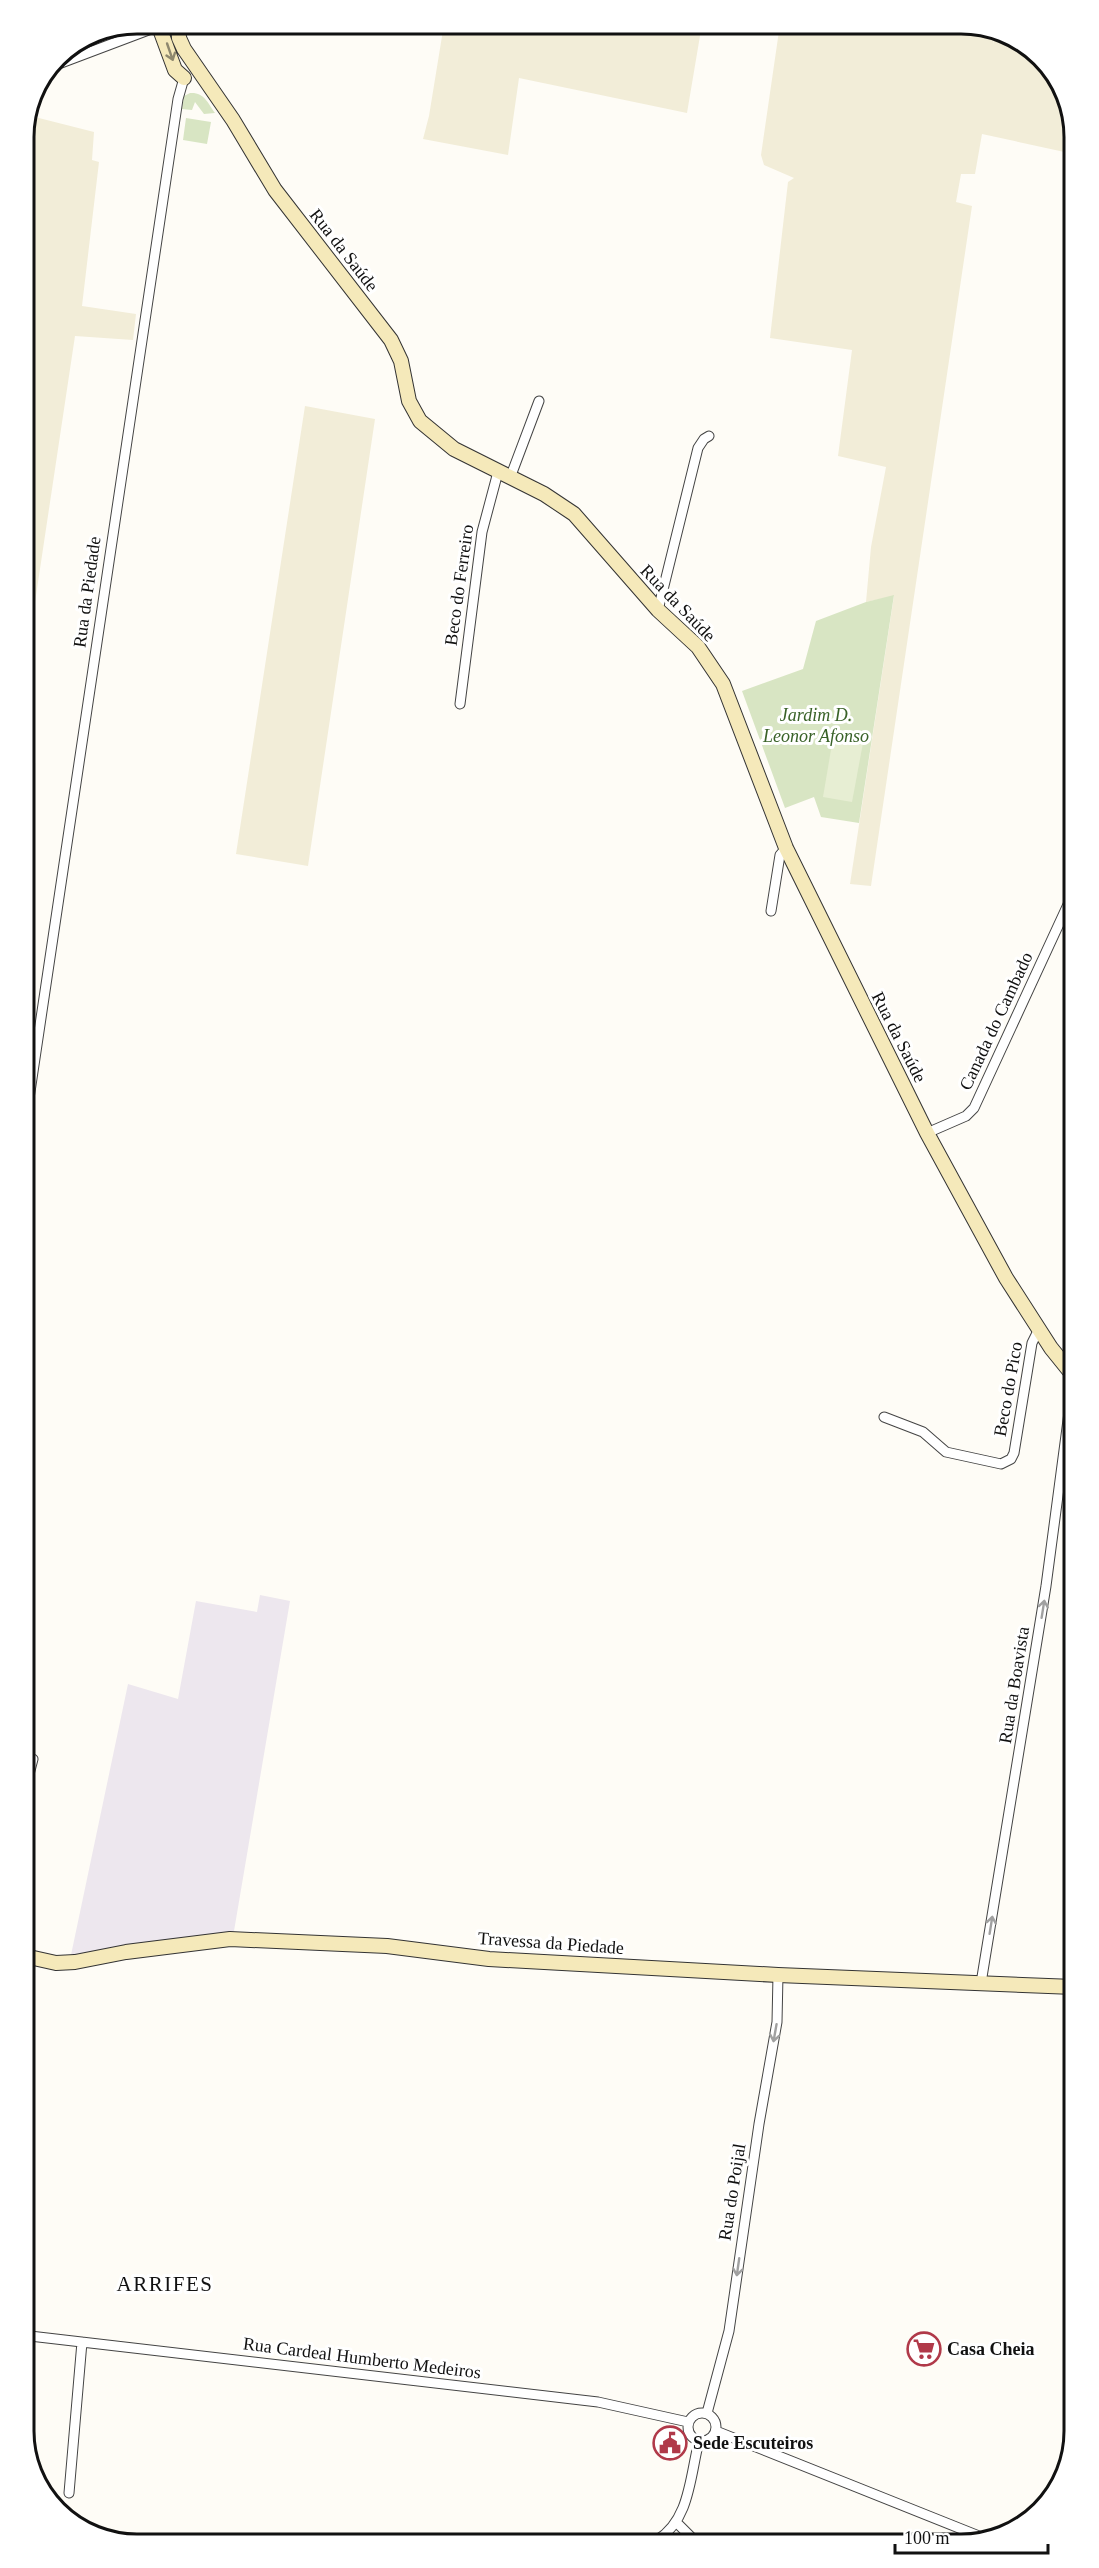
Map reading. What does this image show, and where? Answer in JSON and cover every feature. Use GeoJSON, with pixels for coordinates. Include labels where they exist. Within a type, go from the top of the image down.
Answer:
{"type":"FeatureCollection","features":[{"type":"Feature","properties":{"kind":"street"},"geometry":{"type":"LineString","coordinates":[[73,58],[135,34]]}},
{"type":"Feature","properties":{"kind":"street"},"geometry":{"type":"LineString","coordinates":[[162,34],[176,70],[184,78],[206,82]]}},
{"type":"Feature","properties":{"kind":"street","name":"Rua da Saúde"},"geometry":{"type":"LineString","coordinates":[[179,34],[192,63],[233,120],[275,190],[391,340],[401,360],[409,400],[420,421],[448,445],[544,494],[574,514],[658,610],[698,647],[723,684],[786,848],[927,1133],[1006,1278],[1064,1363]]}},
{"type":"Feature","properties":{"kind":"street"},"geometry":{"type":"LineString","coordinates":[[184,78],[192,63]]}},
{"type":"Feature","properties":{"kind":"street","name":"Rua da Piedade"},"geometry":{"type":"LineString","coordinates":[[35,1061],[174,122],[184,78]]}},
{"type":"Feature","properties":{"kind":"street","name":"Beco do Ferreiro"},"geometry":{"type":"LineString","coordinates":[[460,704],[482,532],[504,475],[539,401]]}},
{"type":"Feature","properties":{"kind":"street"},"geometry":{"type":"LineString","coordinates":[[658,610],[698,448],[709,436]]}},
{"type":"Feature","properties":{"kind":"street"},"geometry":{"type":"LineString","coordinates":[[771,911],[780,855],[786,848]]}},
{"type":"Feature","properties":{"kind":"street","name":"Canada do Cambado"},"geometry":{"type":"LineString","coordinates":[[927,1133],[966,1116],[974,1108],[1064,913]]}},
{"type":"Feature","properties":{"kind":"street","name":"Beco do Pico"},"geometry":{"type":"LineString","coordinates":[[884,1418],[923,1432],[946,1452],[1001,1464],[1007,1462],[1014,1453],[1032,1343],[1039,1329]]}},
{"type":"Feature","properties":{"kind":"street","name":"Rua da Boavista"},"geometry":{"type":"LineString","coordinates":[[981,1983],[1046,1586],[1064,1450]]}},
{"type":"Feature","properties":{"kind":"street","name":"Travessa da Piedade"},"geometry":{"type":"LineString","coordinates":[[34,1958],[56,1963],[75,1962],[126,1952],[230,1939],[387,1946],[489,1959],[778,1975],[1064,1986]]}},
{"type":"Feature","properties":{"kind":"street","name":"Rua do Poijal"},"geometry":{"type":"LineString","coordinates":[[707,2413],[729,2331],[759,2124],[777,2022],[778,1975]]}},
{"type":"Feature","properties":{"kind":"street","name":"Rua Cardeal Humberto Medeiros"},"geometry":{"type":"LineString","coordinates":[[34,2336],[598,2402],[688,2422]]}},
{"type":"Feature","properties":{"kind":"street"},"geometry":{"type":"LineString","coordinates":[[69,2493],[82,2342]]}},
{"type":"Feature","properties":{"kind":"street"},"geometry":{"type":"LineString","coordinates":[[707,2413],[716,2422],[716,2430],[710,2439],[699,2441],[689,2434],[688,2422],[696,2414],[707,2413]]}},
{"type":"Feature","properties":{"kind":"street"},"geometry":{"type":"LineString","coordinates":[[716,2430],[972,2533]]}},
{"type":"Feature","properties":{"kind":"street"},"geometry":{"type":"LineString","coordinates":[[664,2534],[677,2523],[684,2508],[699,2441]]}},
{"type":"Feature","properties":{"kind":"street"},"geometry":{"type":"LineString","coordinates":[[677,2523],[687,2534]]}},
{"type":"Feature","properties":{"kind":"shaded area"},"geometry":{"type":"Polygon","coordinates":[[[442,34],[700,35],[687,113],[519,78],[508,155],[423,139],[442,34]]]}},
{"type":"Feature","properties":{"kind":"shaded area"},"geometry":{"type":"Polygon","coordinates":[[[778,35],[968,35],[993,40],[993,45],[995,40],[1024,56],[1043,75],[1059,104],[1064,124],[1064,152],[982,134],[975,174],[961,174],[956,202],[972,206],[871,886],[850,884],[894,596],[866,602],[871,547],[886,467],[838,456],[852,350],[770,338],[788,182],[794,178],[764,165],[761,155],[778,35]]]}},
{"type":"Feature","properties":{"kind":"shaded area"},"geometry":{"type":"Polygon","coordinates":[[[37,118],[94,132],[92,160],[99,162],[82,306],[136,314],[133,340],[75,336],[35,603],[35,131],[37,118]]]}},
{"type":"Feature","properties":{"kind":"shaded area"},"geometry":{"type":"Polygon","coordinates":[[[305,406],[375,419],[308,866],[236,854],[305,406]]]}},
{"type":"Feature","properties":{"kind":"shaded area"},"geometry":{"type":"Polygon","coordinates":[[[260,1595],[290,1601],[234,1931],[119,1946],[71,1955],[128,1684],[178,1699],[196,1601],[257,1612],[260,1595]]]}},
{"type":"Feature","properties":{"kind":"green space"},"geometry":{"type":"Polygon","coordinates":[[[190,93],[202,96],[215,113],[204,114],[195,102],[192,110],[182,109],[184,96],[190,93]]]}},
{"type":"Feature","properties":{"kind":"green space"},"geometry":{"type":"Polygon","coordinates":[[[186,118],[211,122],[207,144],[183,140],[186,118]]]}},
{"type":"Feature","properties":{"kind":"green space","name":"Jardim D. Leonor Afonso"},"geometry":{"type":"Polygon","coordinates":[[[894,595],[859,823],[821,817],[814,797],[785,808],[742,691],[803,669],[816,621],[866,602],[894,595]]]}},
{"type":"Feature","properties":{"kind":"green space"},"geometry":{"type":"Polygon","coordinates":[[[833,738],[863,743],[852,802],[823,797],[833,738]]]}},
{"type":"Feature","properties":{"kind":"place","name":"Casa Cheia"},"geometry":{"type":"Point","coordinates":[924,2349]}},
{"type":"Feature","properties":{"kind":"place","name":"Sede Escuteiros"},"geometry":{"type":"Point","coordinates":[670,2443]}},
{"type":"Feature","properties":{"kind":"district","name":"ARRIFES"},"geometry":{"type":"Point","coordinates":[165,2284]}}]}
